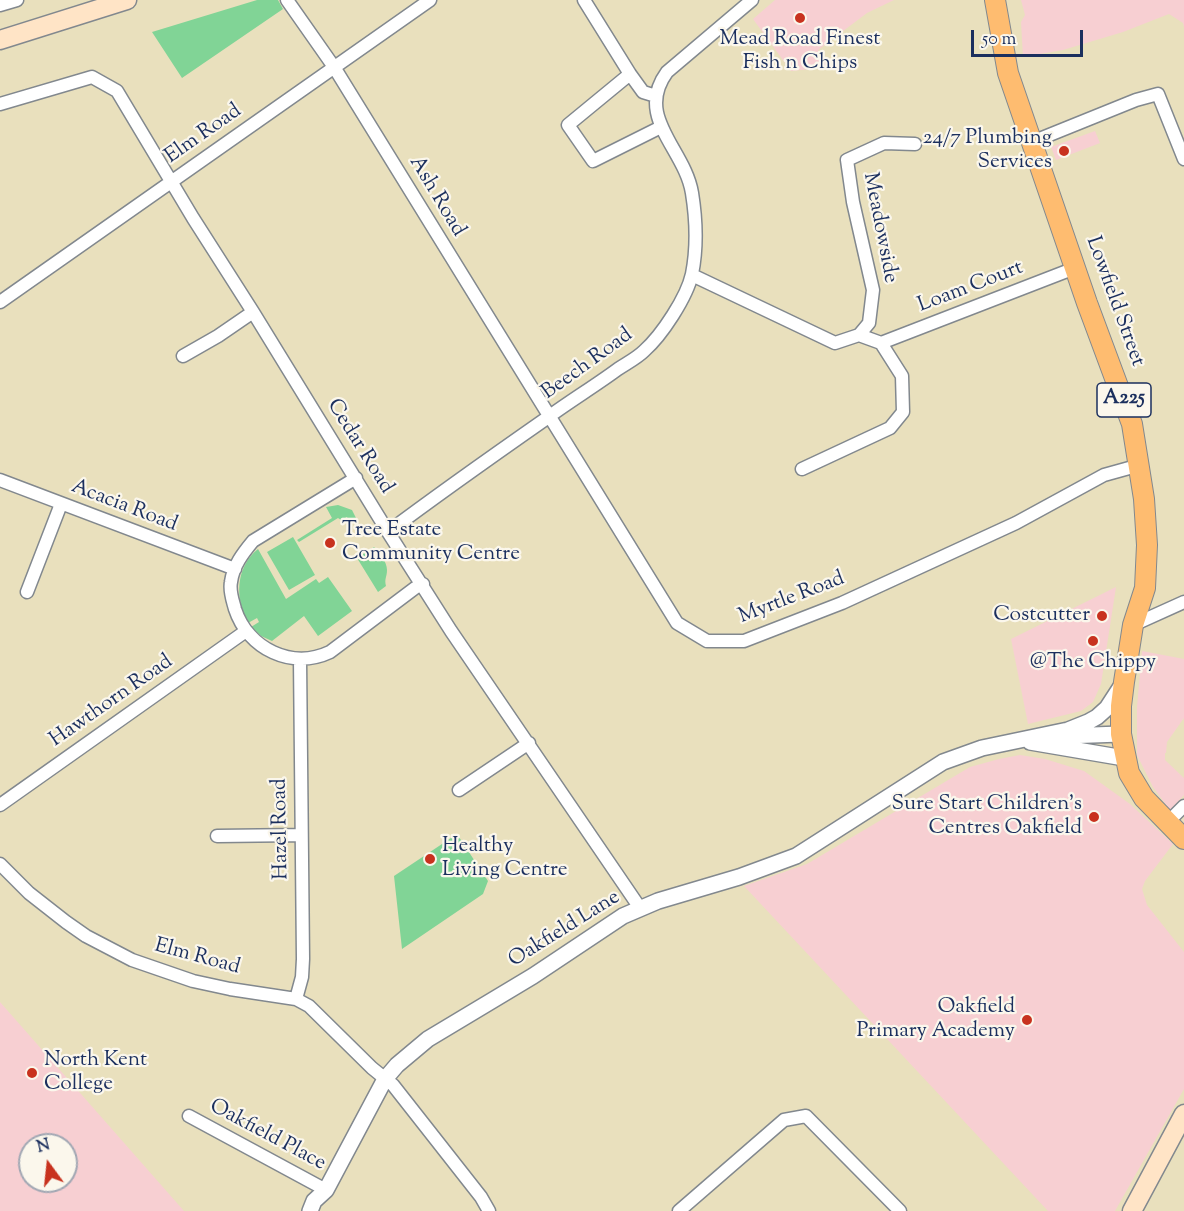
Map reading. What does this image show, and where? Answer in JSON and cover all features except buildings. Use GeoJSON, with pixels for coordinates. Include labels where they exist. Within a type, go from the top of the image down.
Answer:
{"type":"FeatureCollection","features":[{"type":"Feature","properties":{"kind":"main road"},"geometry":{"type":"LineString","coordinates":[[0,40],[127,0]]}},
{"type":"Feature","properties":{"kind":"main road","name":"Lowfield Street"},"geometry":{"type":"LineString","coordinates":[[994,0],[1008,72],[1075,268],[1128,409],[1140,465],[1147,545],[1145,588],[1133,625]]}},
{"type":"Feature","properties":{"kind":"main road","name":"A225"},"geometry":{"type":"LineString","coordinates":[[1133,625],[1120,706],[1125,758],[1129,773],[1141,793],[1184,839]]}},
{"type":"Feature","properties":{"kind":"main road"},"geometry":{"type":"LineString","coordinates":[[1132,1211],[1184,1114]]}},
{"type":"Feature","properties":{"kind":"street"},"geometry":{"type":"LineString","coordinates":[[0,5],[17,0]]}},
{"type":"Feature","properties":{"kind":"street","name":"Ash Road"},"geometry":{"type":"LineString","coordinates":[[288,0],[334,68],[548,417]]}},
{"type":"Feature","properties":{"kind":"street","name":"Elm Road"},"geometry":{"type":"LineString","coordinates":[[0,302],[430,0]]}},
{"type":"Feature","properties":{"kind":"street"},"geometry":{"type":"LineString","coordinates":[[584,0],[643,92],[656,96],[667,72],[752,0]]}},
{"type":"Feature","properties":{"kind":"street"},"geometry":{"type":"LineString","coordinates":[[630,74],[568,125],[593,161],[661,127]]}},
{"type":"Feature","properties":{"kind":"street","name":"Cedar Road"},"geometry":{"type":"LineString","coordinates":[[0,104],[92,77],[117,91],[171,182],[451,631],[640,908]]}},
{"type":"Feature","properties":{"kind":"street"},"geometry":{"type":"LineString","coordinates":[[1032,142],[1136,100],[1158,94],[1184,159]]}},
{"type":"Feature","properties":{"kind":"street","name":"Beech Road"},"geometry":{"type":"LineString","coordinates":[[388,532],[644,351],[668,321],[692,275],[695,231],[692,191],[681,162],[661,127],[656,112],[656,96]]}},
{"type":"Feature","properties":{"kind":"street","name":"Meadowside"},"geometry":{"type":"LineString","coordinates":[[859,335],[869,323],[873,290],[853,202],[847,160],[884,143],[915,144]]}},
{"type":"Feature","properties":{"kind":"street","name":"Loam Court"},"geometry":{"type":"LineString","coordinates":[[881,343],[1075,268]]}},
{"type":"Feature","properties":{"kind":"street"},"geometry":{"type":"LineString","coordinates":[[692,275],[835,343],[859,335],[881,343],[902,376],[903,412],[890,428],[802,469]]}},
{"type":"Feature","properties":{"kind":"street"},"geometry":{"type":"LineString","coordinates":[[183,356],[253,312]]}},
{"type":"Feature","properties":{"kind":"street","name":"Myrtle Road"},"geometry":{"type":"LineString","coordinates":[[548,417],[677,623],[707,640],[744,641],[842,603],[1016,523],[1104,475],[1140,465]]}},
{"type":"Feature","properties":{"kind":"street"},"geometry":{"type":"LineString","coordinates":[[356,478],[253,542],[241,556],[231,582],[231,598],[246,631],[265,650],[278,655],[300,659],[319,657],[330,652],[423,584]]}},
{"type":"Feature","properties":{"kind":"street","name":"Acacia Road"},"geometry":{"type":"LineString","coordinates":[[0,480],[235,569]]}},
{"type":"Feature","properties":{"kind":"street"},"geometry":{"type":"LineString","coordinates":[[27,592],[61,504]]}},
{"type":"Feature","properties":{"kind":"street"},"geometry":{"type":"LineString","coordinates":[[1133,625],[1184,602]]}},
{"type":"Feature","properties":{"kind":"street","name":"Hawthorn Road"},"geometry":{"type":"LineString","coordinates":[[0,805],[246,631]]}},
{"type":"Feature","properties":{"kind":"street","name":"Hazel Road"},"geometry":{"type":"LineString","coordinates":[[296,999],[302,977],[303,959],[300,659]]}},
{"type":"Feature","properties":{"kind":"street","name":"Oakfield Lane"},"geometry":{"type":"LineString","coordinates":[[310,1211],[314,1201],[326,1190],[384,1079],[428,1039],[533,976],[618,918],[640,908],[739,877],[796,856],[943,762],[982,748],[1068,730],[1097,717],[1107,708],[1124,682]]}},
{"type":"Feature","properties":{"kind":"street","name":"Oakfield Lane"},"geometry":{"type":"LineString","coordinates":[[1019,740],[1121,734]]}},
{"type":"Feature","properties":{"kind":"street","name":"Oakfield Lane"},"geometry":{"type":"LineString","coordinates":[[1019,740],[1125,758]]}},
{"type":"Feature","properties":{"kind":"street"},"geometry":{"type":"LineString","coordinates":[[459,790],[528,743]]}},
{"type":"Feature","properties":{"kind":"street"},"geometry":{"type":"LineString","coordinates":[[1167,823],[1184,806]]}},
{"type":"Feature","properties":{"kind":"street"},"geometry":{"type":"LineString","coordinates":[[217,837],[301,835]]}},
{"type":"Feature","properties":{"kind":"street","name":"Elm Road"},"geometry":{"type":"LineString","coordinates":[[0,864],[29,893],[66,922],[86,936],[132,960],[210,985],[296,999],[316,1012],[384,1079],[394,1086],[481,1197],[489,1211]]}},
{"type":"Feature","properties":{"kind":"street","name":"Oakfield Place"},"geometry":{"type":"LineString","coordinates":[[189,1116],[326,1190]]}},
{"type":"Feature","properties":{"kind":"street"},"geometry":{"type":"LineString","coordinates":[[679,1211],[784,1120],[806,1116],[900,1211]]}},
{"type":"Feature","properties":{"kind":"shaded area"},"geometry":{"type":"Polygon","coordinates":[[[775,0],[894,0],[867,13],[818,50],[831,67],[791,71],[753,19],[775,0]]]}},
{"type":"Feature","properties":{"kind":"shaded area"},"geometry":{"type":"Polygon","coordinates":[[[1021,0],[1184,0],[1184,27],[1183,23],[1169,14],[1123,32],[1063,50],[1023,57],[1021,22],[1025,15],[1021,0]]]}},
{"type":"Feature","properties":{"kind":"shaded area"},"geometry":{"type":"Polygon","coordinates":[[[1095,131],[1100,143],[1056,160],[1051,147],[1095,131]]]}},
{"type":"Feature","properties":{"kind":"shaded area"},"geometry":{"type":"Polygon","coordinates":[[[1116,587],[1101,684],[1093,702],[1081,711],[1028,724],[1011,639],[1116,587]]]}},
{"type":"Feature","properties":{"kind":"shaded area"},"geometry":{"type":"Polygon","coordinates":[[[1142,651],[1184,659],[1184,718],[1167,742],[1165,760],[1184,778],[1184,795],[1170,810],[1153,787],[1137,755],[1137,707],[1142,651]]]}},
{"type":"Feature","properties":{"kind":"shaded area","name":"Oakfield Primary Academy"},"geometry":{"type":"Polygon","coordinates":[[[1020,755],[1045,759],[1084,771],[1130,804],[1173,844],[1145,881],[1142,889],[1147,905],[1184,952],[1184,1089],[1115,1211],[1048,1211],[744,886],[807,864],[970,767],[1020,755]]]}},
{"type":"Feature","properties":{"kind":"shaded area","name":"North Kent College"},"geometry":{"type":"Polygon","coordinates":[[[0,1002],[184,1211],[0,1211],[0,1002]]]}},
{"type":"Feature","properties":{"kind":"green space"},"geometry":{"type":"Polygon","coordinates":[[[257,0],[278,0],[283,9],[182,78],[152,32],[257,0]]]}},
{"type":"Feature","properties":{"kind":"green space"},"geometry":{"type":"Polygon","coordinates":[[[338,505],[352,510],[356,518],[349,522],[347,517],[341,520],[338,518],[299,542],[297,540],[332,518],[326,507],[338,505]]]}},
{"type":"Feature","properties":{"kind":"green space"},"geometry":{"type":"Polygon","coordinates":[[[293,537],[315,575],[289,590],[267,552],[293,537]]]}},
{"type":"Feature","properties":{"kind":"green space"},"geometry":{"type":"Polygon","coordinates":[[[374,547],[387,567],[386,586],[378,592],[357,558],[374,547]]]}},
{"type":"Feature","properties":{"kind":"green space"},"geometry":{"type":"Polygon","coordinates":[[[258,549],[286,599],[316,579],[319,583],[328,577],[352,611],[318,636],[304,616],[272,641],[261,636],[251,627],[259,622],[257,618],[248,623],[239,594],[241,574],[250,556],[258,549]]]}},
{"type":"Feature","properties":{"kind":"green space"},"geometry":{"type":"Polygon","coordinates":[[[457,834],[488,881],[483,894],[402,949],[394,876],[457,834]]]}},
{"type":"Feature","properties":{"kind":"place","name":"Mead Road Finest Fish n Chips"},"geometry":{"type":"Point","coordinates":[800,18]}},
{"type":"Feature","properties":{"kind":"place","name":"24/7 Plumbing Services"},"geometry":{"type":"Point","coordinates":[1064,151]}},
{"type":"Feature","properties":{"kind":"place","name":"Tree Estate Community Centre"},"geometry":{"type":"Point","coordinates":[330,543]}},
{"type":"Feature","properties":{"kind":"place","name":"Costcutter"},"geometry":{"type":"Point","coordinates":[1102,616]}},
{"type":"Feature","properties":{"kind":"place","name":"@The Chippy"},"geometry":{"type":"Point","coordinates":[1093,641]}},
{"type":"Feature","properties":{"kind":"place","name":"Sure Start Children's Centres Oakfield"},"geometry":{"type":"Point","coordinates":[1094,817]}},
{"type":"Feature","properties":{"kind":"place","name":"Healthy Living Centre"},"geometry":{"type":"Point","coordinates":[430,859]}},
{"type":"Feature","properties":{"kind":"place","name":"Oakfield Primary Academy"},"geometry":{"type":"Point","coordinates":[1027,1020]}},
{"type":"Feature","properties":{"kind":"place","name":"North Kent College"},"geometry":{"type":"Point","coordinates":[32,1073]}}]}
